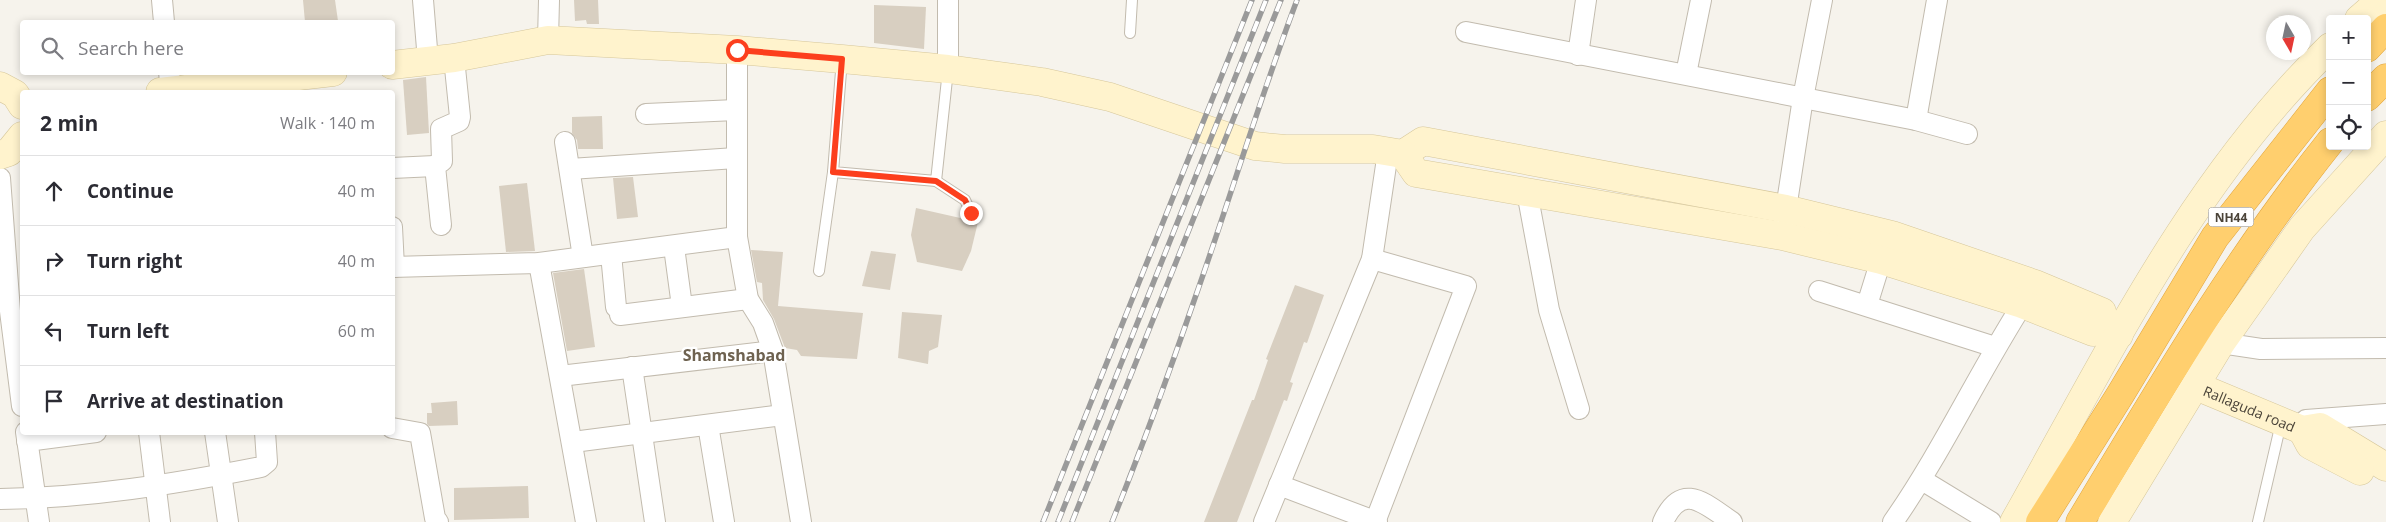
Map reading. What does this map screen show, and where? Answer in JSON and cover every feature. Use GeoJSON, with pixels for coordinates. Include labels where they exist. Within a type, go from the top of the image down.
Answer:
{"type":"FeatureCollection","features":[{"type":"Feature","properties":{"kind":"highway"},"geometry":{"type":"LineString","coordinates":[[2371,44],[2386,28]]}},
{"type":"Feature","properties":{"kind":"highway"},"geometry":{"type":"LineString","coordinates":[[2371,92],[2386,78]]}},
{"type":"Feature","properties":{"kind":"highway","name":"NH44"},"geometry":{"type":"LineString","coordinates":[[2040,522],[2120,395],[2215,237],[2326,96]]}},
{"type":"Feature","properties":{"kind":"highway","name":"NH44"},"geometry":{"type":"LineString","coordinates":[[2080,522],[2167,377],[2239,265],[2308,168],[2326,147]]}},
{"type":"Feature","properties":{"kind":"main road"},"geometry":{"type":"LineString","coordinates":[[2363,15],[2380,0]]}},
{"type":"Feature","properties":{"kind":"main road"},"geometry":{"type":"LineString","coordinates":[[395,65],[441,59],[548,40],[737,50],[948,69],[1042,82],[1110,97],[1255,146],[1285,149],[1373,149],[1396,153],[1423,141],[1786,210],[1892,235],[2029,294],[2093,332],[2113,332]]}},
{"type":"Feature","properties":{"kind":"main road"},"geometry":{"type":"LineString","coordinates":[[2014,522],[2113,332],[2265,117],[2326,51]]}},
{"type":"Feature","properties":{"kind":"main road"},"geometry":{"type":"LineString","coordinates":[[167,85],[249,88],[317,75]]}},
{"type":"Feature","properties":{"kind":"main road"},"geometry":{"type":"LineString","coordinates":[[0,86],[15,94],[20,103]]}},
{"type":"Feature","properties":{"kind":"main road"},"geometry":{"type":"LineString","coordinates":[[2112,522],[2221,343],[2302,228],[2386,136]]}},
{"type":"Feature","properties":{"kind":"main road"},"geometry":{"type":"LineString","coordinates":[[0,155],[9,152],[20,138]]}},
{"type":"Feature","properties":{"kind":"main road"},"geometry":{"type":"LineString","coordinates":[[1396,153],[1416,173],[1782,236],[2029,294]]}},
{"type":"Feature","properties":{"kind":"main road","name":"Rallaguda road"},"geometry":{"type":"LineString","coordinates":[[2196,386],[2292,426],[2320,427],[2386,467]]}},
{"type":"Feature","properties":{"kind":"main road","name":"Rallaguda road"},"geometry":{"type":"LineString","coordinates":[[2292,426],[2310,445],[2386,484]]}},
{"type":"Feature","properties":{"kind":"street"},"geometry":{"type":"LineString","coordinates":[[162,0],[164,20]]}},
{"type":"Feature","properties":{"kind":"street"},"geometry":{"type":"LineString","coordinates":[[395,168],[435,166],[442,161],[441,129],[459,121],[460,117],[423,0]]}},
{"type":"Feature","properties":{"kind":"street"},"geometry":{"type":"LineString","coordinates":[[548,40],[549,0]]}},
{"type":"Feature","properties":{"kind":"street"},"geometry":{"type":"LineString","coordinates":[[948,0],[948,69]]}},
{"type":"Feature","properties":{"kind":"street"},"geometry":{"type":"LineString","coordinates":[[1578,55],[1586,0]]}},
{"type":"Feature","properties":{"kind":"street"},"geometry":{"type":"LineString","coordinates":[[1686,74],[1701,0]]}},
{"type":"Feature","properties":{"kind":"street"},"geometry":{"type":"LineString","coordinates":[[1782,236],[1802,98],[1822,0]]}},
{"type":"Feature","properties":{"kind":"street"},"geometry":{"type":"LineString","coordinates":[[1916,120],[1937,0]]}},
{"type":"Feature","properties":{"kind":"street"},"geometry":{"type":"LineString","coordinates":[[1466,32],[1916,120],[1967,134]]}},
{"type":"Feature","properties":{"kind":"street"},"geometry":{"type":"LineString","coordinates":[[737,50],[737,237],[748,299],[763,323],[773,351],[800,522]]}},
{"type":"Feature","properties":{"kind":"street"},"geometry":{"type":"LineString","coordinates":[[646,114],[736,110]]}},
{"type":"Feature","properties":{"kind":"street"},"geometry":{"type":"LineString","coordinates":[[566,142],[583,257]]}},
{"type":"Feature","properties":{"kind":"street"},"geometry":{"type":"LineString","coordinates":[[1264,522],[1372,259],[1396,153]]}},
{"type":"Feature","properties":{"kind":"street"},"geometry":{"type":"LineString","coordinates":[[570,169],[736,158]]}},
{"type":"Feature","properties":{"kind":"street"},"geometry":{"type":"LineString","coordinates":[[435,166],[441,225]]}},
{"type":"Feature","properties":{"kind":"street"},"geometry":{"type":"LineString","coordinates":[[0,178],[2,246],[20,389]]}},
{"type":"Feature","properties":{"kind":"street"},"geometry":{"type":"LineString","coordinates":[[1527,192],[1549,310],[1579,409]]}},
{"type":"Feature","properties":{"kind":"street"},"geometry":{"type":"LineString","coordinates":[[395,267],[539,264],[737,237]]}},
{"type":"Feature","properties":{"kind":"street"},"geometry":{"type":"LineString","coordinates":[[674,247],[681,299]]}},
{"type":"Feature","properties":{"kind":"street"},"geometry":{"type":"LineString","coordinates":[[611,254],[618,311],[748,299]]}},
{"type":"Feature","properties":{"kind":"street"},"geometry":{"type":"LineString","coordinates":[[1279,485],[1376,522],[1466,286],[1372,259]]}},
{"type":"Feature","properties":{"kind":"street"},"geometry":{"type":"LineString","coordinates":[[1866,305],[1881,260]]}},
{"type":"Feature","properties":{"kind":"street"},"geometry":{"type":"LineString","coordinates":[[539,264],[573,442],[586,522]]}},
{"type":"Feature","properties":{"kind":"street"},"geometry":{"type":"LineString","coordinates":[[1820,291],[1995,347]]}},
{"type":"Feature","properties":{"kind":"street"},"geometry":{"type":"LineString","coordinates":[[1893,522],[1922,480],[1995,347],[2029,294]]}},
{"type":"Feature","properties":{"kind":"street"},"geometry":{"type":"LineString","coordinates":[[2221,343],[2261,349],[2386,348]]}},
{"type":"Feature","properties":{"kind":"street"},"geometry":{"type":"LineString","coordinates":[[560,376],[773,351]]}},
{"type":"Feature","properties":{"kind":"street"},"geometry":{"type":"LineString","coordinates":[[632,367],[655,522]]}},
{"type":"Feature","properties":{"kind":"street"},"geometry":{"type":"LineString","coordinates":[[2292,426],[2386,414]]}},
{"type":"Feature","properties":{"kind":"street"},"geometry":{"type":"LineString","coordinates":[[573,442],[783,415]]}},
{"type":"Feature","properties":{"kind":"street"},"geometry":{"type":"LineString","coordinates":[[708,425],[724,522]]}},
{"type":"Feature","properties":{"kind":"street"},"geometry":{"type":"LineString","coordinates":[[395,429],[420,433],[435,518],[438,522]]}},
{"type":"Feature","properties":{"kind":"street"},"geometry":{"type":"LineString","coordinates":[[40,522],[27,437],[55,435]]}},
{"type":"Feature","properties":{"kind":"street"},"geometry":{"type":"LineString","coordinates":[[150,435],[160,522]]}},
{"type":"Feature","properties":{"kind":"street"},"geometry":{"type":"LineString","coordinates":[[216,435],[228,522]]}},
{"type":"Feature","properties":{"kind":"street"},"geometry":{"type":"LineString","coordinates":[[0,499],[36,498],[156,485],[261,467],[267,462],[265,435]]}},
{"type":"Feature","properties":{"kind":"street"},"geometry":{"type":"LineString","coordinates":[[1922,480],[1991,522]]}},
{"type":"Feature","properties":{"kind":"street"},"geometry":{"type":"LineString","coordinates":[[1663,522],[1668,510],[1676,501],[1688,498],[1698,499],[1732,522]]}},
{"type":"Feature","properties":{"kind":"lane"},"geometry":{"type":"LineString","coordinates":[[1130,33],[1132,0]]}},
{"type":"Feature","properties":{"kind":"lane"},"geometry":{"type":"LineString","coordinates":[[819,271],[833,172],[842,59]]}},
{"type":"Feature","properties":{"kind":"lane"},"geometry":{"type":"LineString","coordinates":[[936,181],[948,69]]}},
{"type":"Feature","properties":{"kind":"lane"},"geometry":{"type":"LineString","coordinates":[[833,172],[936,181],[965,200],[971,213]]}},
{"type":"Feature","properties":{"kind":"lane"},"geometry":{"type":"LineString","coordinates":[[2258,522],[2292,426]]}},
{"type":"Feature","properties":{"kind":"building"},"geometry":{"type":"Polygon","coordinates":[[[303,0],[335,0],[338,20],[305,20],[303,0]]]}},
{"type":"Feature","properties":{"kind":"building"},"geometry":{"type":"Polygon","coordinates":[[[574,0],[598,0],[599,24],[587,24],[586,20],[575,21],[574,0]]]}},
{"type":"Feature","properties":{"kind":"building"},"geometry":{"type":"Polygon","coordinates":[[[874,5],[926,7],[924,49],[874,43],[874,5]]]}},
{"type":"Feature","properties":{"kind":"building"},"geometry":{"type":"Polygon","coordinates":[[[426,77],[429,133],[407,135],[403,80],[426,77]]]}},
{"type":"Feature","properties":{"kind":"building"},"geometry":{"type":"Polygon","coordinates":[[[602,116],[603,149],[578,149],[577,140],[572,133],[572,117],[602,116]]]}},
{"type":"Feature","properties":{"kind":"building"},"geometry":{"type":"Polygon","coordinates":[[[633,177],[638,217],[617,219],[613,178],[633,177]]]}},
{"type":"Feature","properties":{"kind":"building"},"geometry":{"type":"Polygon","coordinates":[[[527,183],[535,251],[506,252],[499,186],[527,183]]]}},
{"type":"Feature","properties":{"kind":"building"},"geometry":{"type":"Polygon","coordinates":[[[916,208],[978,222],[971,251],[962,271],[917,262],[911,235],[916,208]]]}},
{"type":"Feature","properties":{"kind":"building"},"geometry":{"type":"Polygon","coordinates":[[[751,250],[783,252],[778,306],[863,313],[857,359],[801,356],[797,350],[785,348],[774,319],[763,300],[762,283],[757,282],[751,250]]]}},
{"type":"Feature","properties":{"kind":"building"},"geometry":{"type":"Polygon","coordinates":[[[871,251],[896,254],[890,290],[862,286],[871,251]]]}},
{"type":"Feature","properties":{"kind":"building"},"geometry":{"type":"Polygon","coordinates":[[[584,269],[595,347],[567,351],[553,273],[584,269]]]}},
{"type":"Feature","properties":{"kind":"building"},"geometry":{"type":"Polygon","coordinates":[[[1295,285],[1324,295],[1307,343],[1304,342],[1290,382],[1293,383],[1287,401],[1284,400],[1237,522],[1204,522],[1252,400],[1254,400],[1268,360],[1266,359],[1295,285]]]}},
{"type":"Feature","properties":{"kind":"building"},"geometry":{"type":"Polygon","coordinates":[[[902,312],[942,315],[938,347],[929,351],[928,364],[898,358],[902,312]]]}},
{"type":"Feature","properties":{"kind":"building"},"geometry":{"type":"Polygon","coordinates":[[[457,401],[458,425],[429,426],[427,424],[427,413],[432,413],[431,403],[457,401]]]}},
{"type":"Feature","properties":{"kind":"building"},"geometry":{"type":"Polygon","coordinates":[[[528,486],[529,518],[454,520],[454,488],[528,486]]]}},
{"type":"Feature","properties":{"kind":"railway"},"geometry":{"type":"LineString","coordinates":[[1043,522],[1252,0]]}},
{"type":"Feature","properties":{"kind":"railway"},"geometry":{"type":"LineString","coordinates":[[1058,522],[1266,0]]}},
{"type":"Feature","properties":{"kind":"railway"},"geometry":{"type":"LineString","coordinates":[[1072,522],[1281,0]]}},
{"type":"Feature","properties":{"kind":"railway"},"geometry":{"type":"LineString","coordinates":[[1112,522],[1145,438],[1208,261],[1270,74],[1297,0]]}},
{"type":"Feature","properties":{"kind":"district","name":"Shamshabad"},"geometry":{"type":"Point","coordinates":[734,355]}},
{"type":"Feature","properties":{"kind":"route"},"geometry":{"type":"LineString","coordinates":[[737,50],[842,59],[833,172],[936,181],[965,200],[971,213]]}}]}
